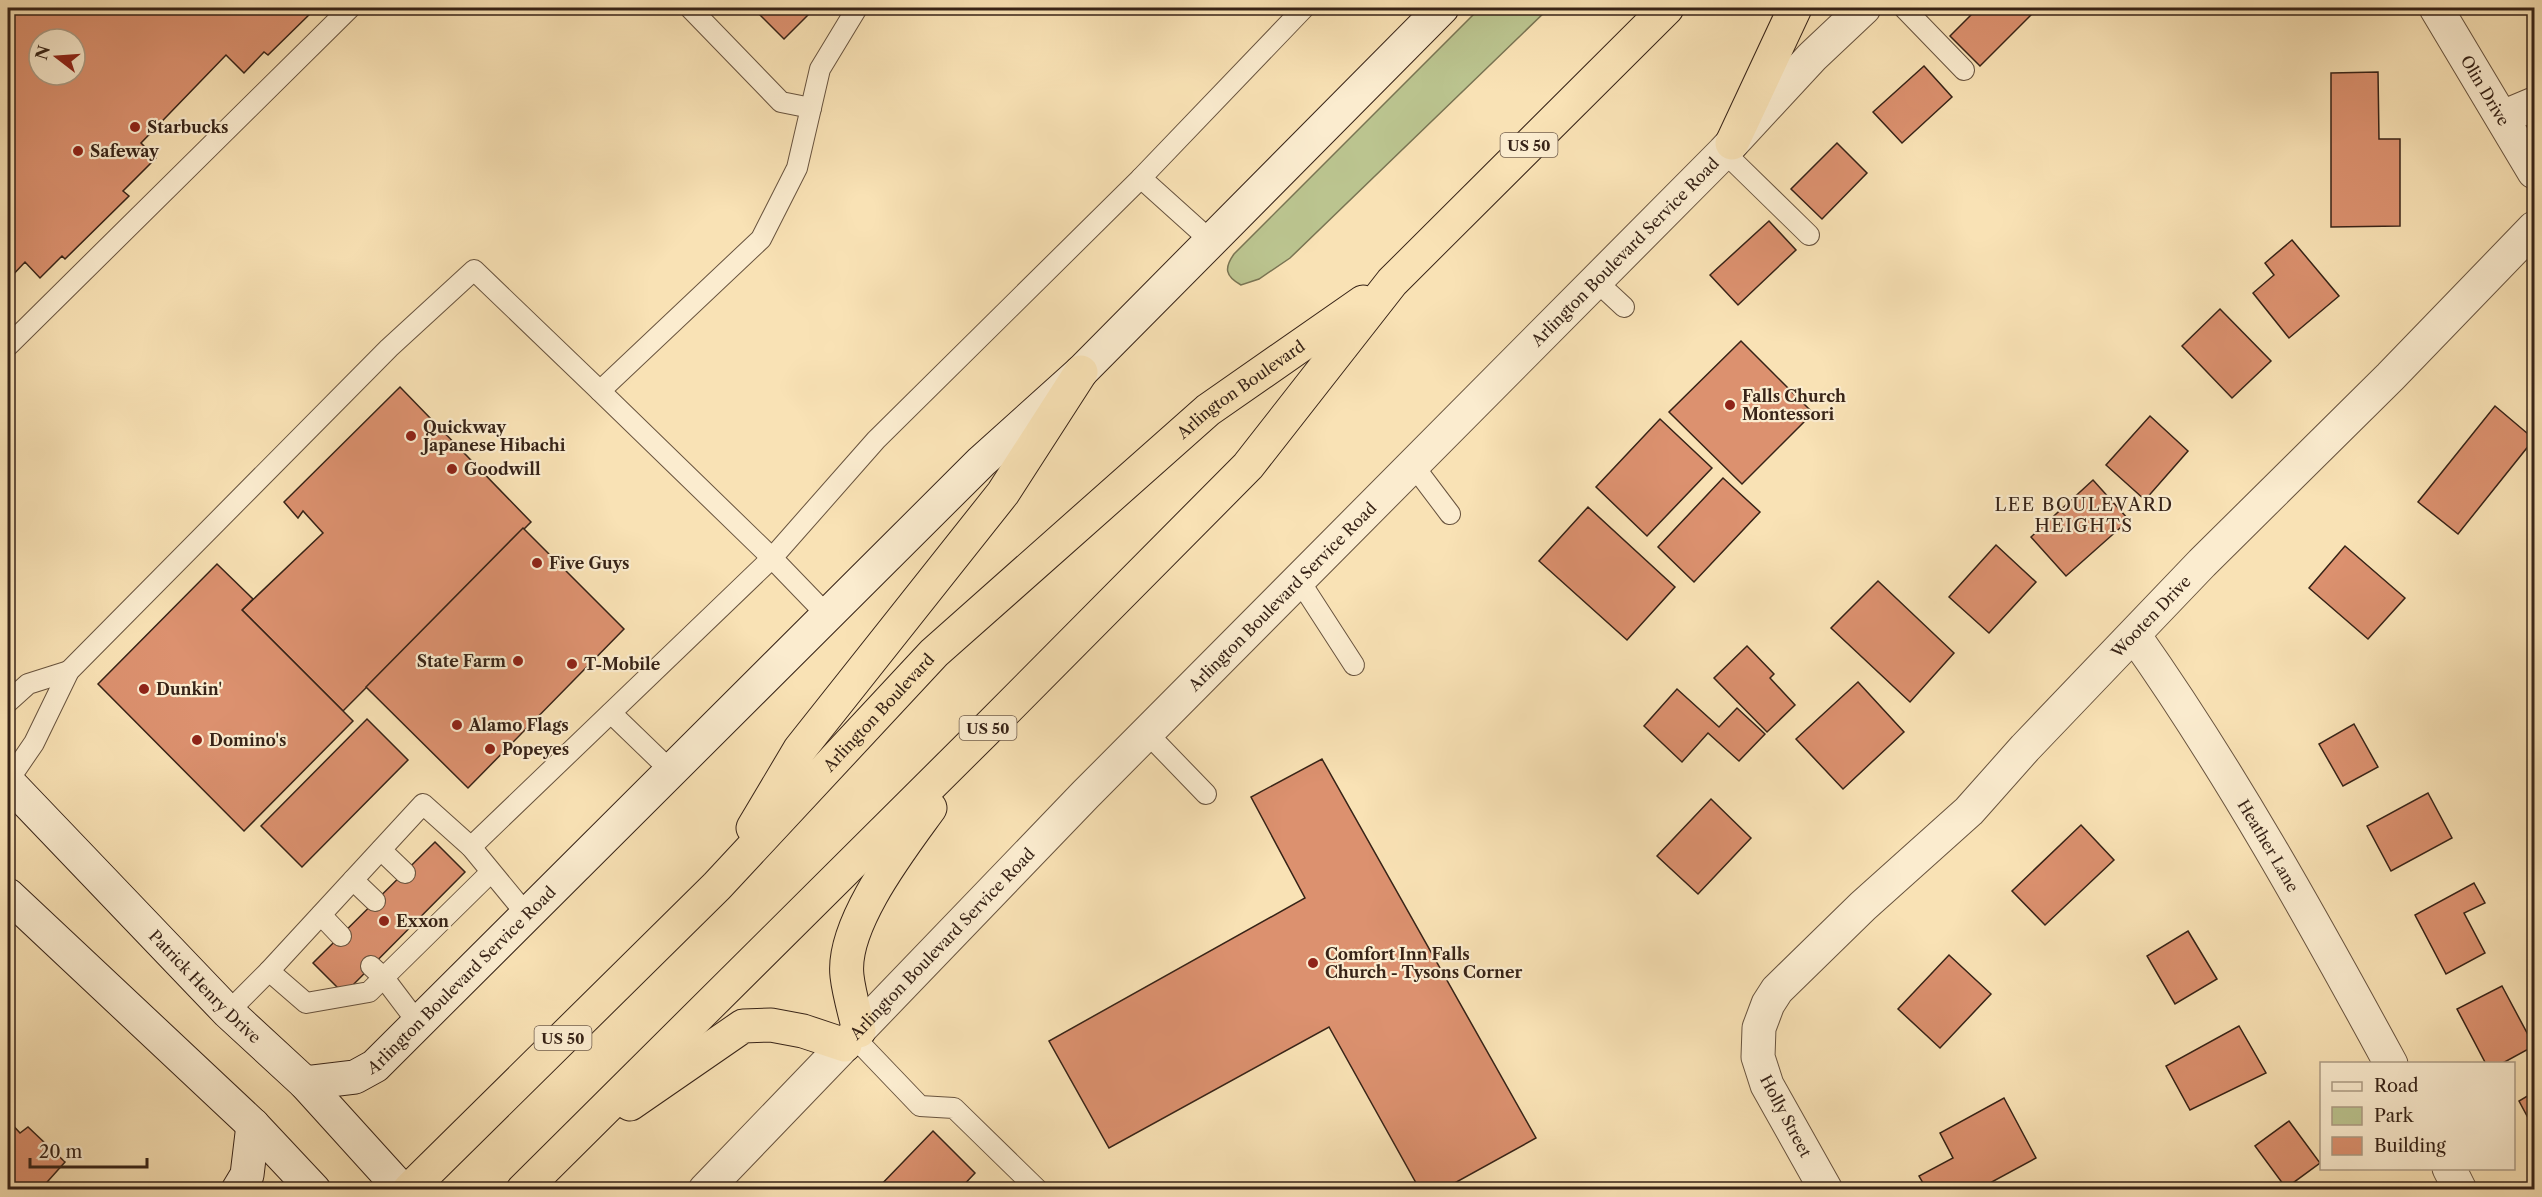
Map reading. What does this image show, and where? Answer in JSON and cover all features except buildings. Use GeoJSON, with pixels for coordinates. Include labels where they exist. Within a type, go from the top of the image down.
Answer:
{"type":"FeatureCollection","features":[{"type":"Feature","properties":{"kind":"highway","name":"Arlington Boulevard"},"geometry":{"type":"LineString","coordinates":[[523,1190],[1248,466],[1392,282],[1667,8]]}},
{"type":"Feature","properties":{"kind":"highway"},"geometry":{"type":"LineString","coordinates":[[1728,147],[1795,8]]}},
{"type":"Feature","properties":{"kind":"highway","name":"Arlington Boulevard"},"geometry":{"type":"LineString","coordinates":[[408,1190],[717,886],[943,645],[1208,410],[1392,282]]}},
{"type":"Feature","properties":{"kind":"highway"},"geometry":{"type":"LineString","coordinates":[[717,886],[800,749],[1003,493],[1081,372]]}},
{"type":"Feature","properties":{"kind":"highway"},"geometry":{"type":"LineString","coordinates":[[560,1153],[743,1026],[771,1025],[852,1037],[846,974],[853,929],[892,861],[984,732]]}},
{"type":"Feature","properties":{"kind":"street","name":"Arlington Boulevard Service Road"},"geometry":{"type":"LineString","coordinates":[[305,1083],[355,1077],[375,1066],[981,462],[1081,372],[1442,8]]}},
{"type":"Feature","properties":{"kind":"street","name":"Arlington Boulevard Service Road"},"geometry":{"type":"LineString","coordinates":[[705,1190],[1147,733],[1728,147],[1812,57],[1864,8]]}},
{"type":"Feature","properties":{"kind":"street","name":"Olin Drive"},"geometry":{"type":"LineString","coordinates":[[2436,8],[2535,172]]}},
{"type":"Feature","properties":{"kind":"street"},"geometry":{"type":"LineString","coordinates":[[2503,117],[2535,105]]}},
{"type":"Feature","properties":{"kind":"street","name":"Wooten Drive"},"geometry":{"type":"LineString","coordinates":[[1768,1004],[1777,990],[1863,906],[1970,811],[2025,748],[2202,563],[2390,377],[2535,228]]}},
{"type":"Feature","properties":{"kind":"street","name":"Heather Lane"},"geometry":{"type":"LineString","coordinates":[[2134,635],[2236,790],[2390,1062]]}},
{"type":"Feature","properties":{"kind":"street","name":"Patrick Henry Drive"},"geometry":{"type":"LineString","coordinates":[[8,781],[228,1012],[305,1083],[402,1190]]}},
{"type":"Feature","properties":{"kind":"street"},"geometry":{"type":"LineString","coordinates":[[8,895],[253,1125],[314,1190]]}},
{"type":"Feature","properties":{"kind":"street","name":"Holly Street"},"geometry":{"type":"LineString","coordinates":[[1768,1004],[1759,1028],[1758,1057],[1767,1084],[1826,1190]]}},
{"type":"Feature","properties":{"kind":"street"},"geometry":{"type":"LineString","coordinates":[[238,1190],[247,1175],[253,1125]]}},
{"type":"Feature","properties":{"kind":"street"},"geometry":{"type":"LineString","coordinates":[[2449,1170],[2460,1190]]}},
{"type":"Feature","properties":{"kind":"lane"},"geometry":{"type":"LineString","coordinates":[[8,346],[350,8]]}},
{"type":"Feature","properties":{"kind":"lane"},"geometry":{"type":"LineString","coordinates":[[690,8],[781,102],[811,108]]}},
{"type":"Feature","properties":{"kind":"lane"},"geometry":{"type":"LineString","coordinates":[[600,391],[761,239],[797,168],[820,69],[857,8]]}},
{"type":"Feature","properties":{"kind":"lane"},"geometry":{"type":"LineString","coordinates":[[471,847],[772,558],[876,440],[1141,178],[1304,8]]}},
{"type":"Feature","properties":{"kind":"lane"},"geometry":{"type":"LineString","coordinates":[[1904,8],[1964,70]]}},
{"type":"Feature","properties":{"kind":"lane"},"geometry":{"type":"LineString","coordinates":[[1728,147],[1809,235]]}},
{"type":"Feature","properties":{"kind":"lane"},"geometry":{"type":"LineString","coordinates":[[1141,178],[1211,241]]}},
{"type":"Feature","properties":{"kind":"lane"},"geometry":{"type":"LineString","coordinates":[[8,781],[33,743],[69,670],[390,348],[474,270],[772,558],[827,615]]}},
{"type":"Feature","properties":{"kind":"lane"},"geometry":{"type":"LineString","coordinates":[[1596,281],[1624,307]]}},
{"type":"Feature","properties":{"kind":"lane"},"geometry":{"type":"LineString","coordinates":[[1413,465],[1450,514]]}},
{"type":"Feature","properties":{"kind":"lane"},"geometry":{"type":"LineString","coordinates":[[1299,580],[1354,665]]}},
{"type":"Feature","properties":{"kind":"lane"},"geometry":{"type":"LineString","coordinates":[[8,702],[28,684],[69,670]]}},
{"type":"Feature","properties":{"kind":"lane"},"geometry":{"type":"LineString","coordinates":[[611,712],[670,771]]}},
{"type":"Feature","properties":{"kind":"lane"},"geometry":{"type":"LineString","coordinates":[[1147,733],[1206,794]]}},
{"type":"Feature","properties":{"kind":"lane"},"geometry":{"type":"LineString","coordinates":[[228,1012],[269,971],[423,804],[471,847],[527,915]]}},
{"type":"Feature","properties":{"kind":"lane"},"geometry":{"type":"LineString","coordinates":[[381,850],[405,873]]}},
{"type":"Feature","properties":{"kind":"lane"},"geometry":{"type":"LineString","coordinates":[[269,971],[306,1003],[369,992],[377,972],[412,937],[442,908],[491,872]]}},
{"type":"Feature","properties":{"kind":"lane"},"geometry":{"type":"LineString","coordinates":[[353,880],[375,902]]}},
{"type":"Feature","properties":{"kind":"lane"},"geometry":{"type":"LineString","coordinates":[[321,915],[341,936]]}},
{"type":"Feature","properties":{"kind":"lane"},"geometry":{"type":"LineString","coordinates":[[377,972],[418,1023]]}},
{"type":"Feature","properties":{"kind":"lane"},"geometry":{"type":"LineString","coordinates":[[852,1037],[920,1106],[954,1108],[1038,1190]]}},
{"type":"Feature","properties":{"kind":"green space"},"geometry":{"type":"Polygon","coordinates":[[[1480,8],[1549,8],[1290,258],[1259,279],[1241,285],[1232,278],[1228,268],[1234,254],[1480,8]]]}},
{"type":"Feature","properties":{"kind":"place","name":"Starbucks"},"geometry":{"type":"Point","coordinates":[135,127]}},
{"type":"Feature","properties":{"kind":"place","name":"Safeway"},"geometry":{"type":"Point","coordinates":[78,151]}},
{"type":"Feature","properties":{"kind":"place","name":"Falls Church Montessori"},"geometry":{"type":"Point","coordinates":[1730,405]}},
{"type":"Feature","properties":{"kind":"place","name":"Quickway Japanese Hibachi"},"geometry":{"type":"Point","coordinates":[411,436]}},
{"type":"Feature","properties":{"kind":"place","name":"Goodwill"},"geometry":{"type":"Point","coordinates":[452,469]}},
{"type":"Feature","properties":{"kind":"place","name":"Five Guys"},"geometry":{"type":"Point","coordinates":[537,563]}},
{"type":"Feature","properties":{"kind":"place","name":"State Farm"},"geometry":{"type":"Point","coordinates":[518,661]}},
{"type":"Feature","properties":{"kind":"place","name":"T-Mobile"},"geometry":{"type":"Point","coordinates":[572,664]}},
{"type":"Feature","properties":{"kind":"place","name":"Dunkin'"},"geometry":{"type":"Point","coordinates":[144,689]}},
{"type":"Feature","properties":{"kind":"place","name":"Alamo Flags"},"geometry":{"type":"Point","coordinates":[457,725]}},
{"type":"Feature","properties":{"kind":"place","name":"Domino's"},"geometry":{"type":"Point","coordinates":[197,740]}},
{"type":"Feature","properties":{"kind":"place","name":"Popeyes"},"geometry":{"type":"Point","coordinates":[490,749]}},
{"type":"Feature","properties":{"kind":"place","name":"Exxon"},"geometry":{"type":"Point","coordinates":[384,921]}},
{"type":"Feature","properties":{"kind":"place","name":"Comfort Inn Falls Church - Tysons Corner"},"geometry":{"type":"Point","coordinates":[1313,963]}},
{"type":"Feature","properties":{"kind":"district","name":"LEE BOULEVARD HEIGHTS"},"geometry":{"type":"Point","coordinates":[2084,515]}}]}
